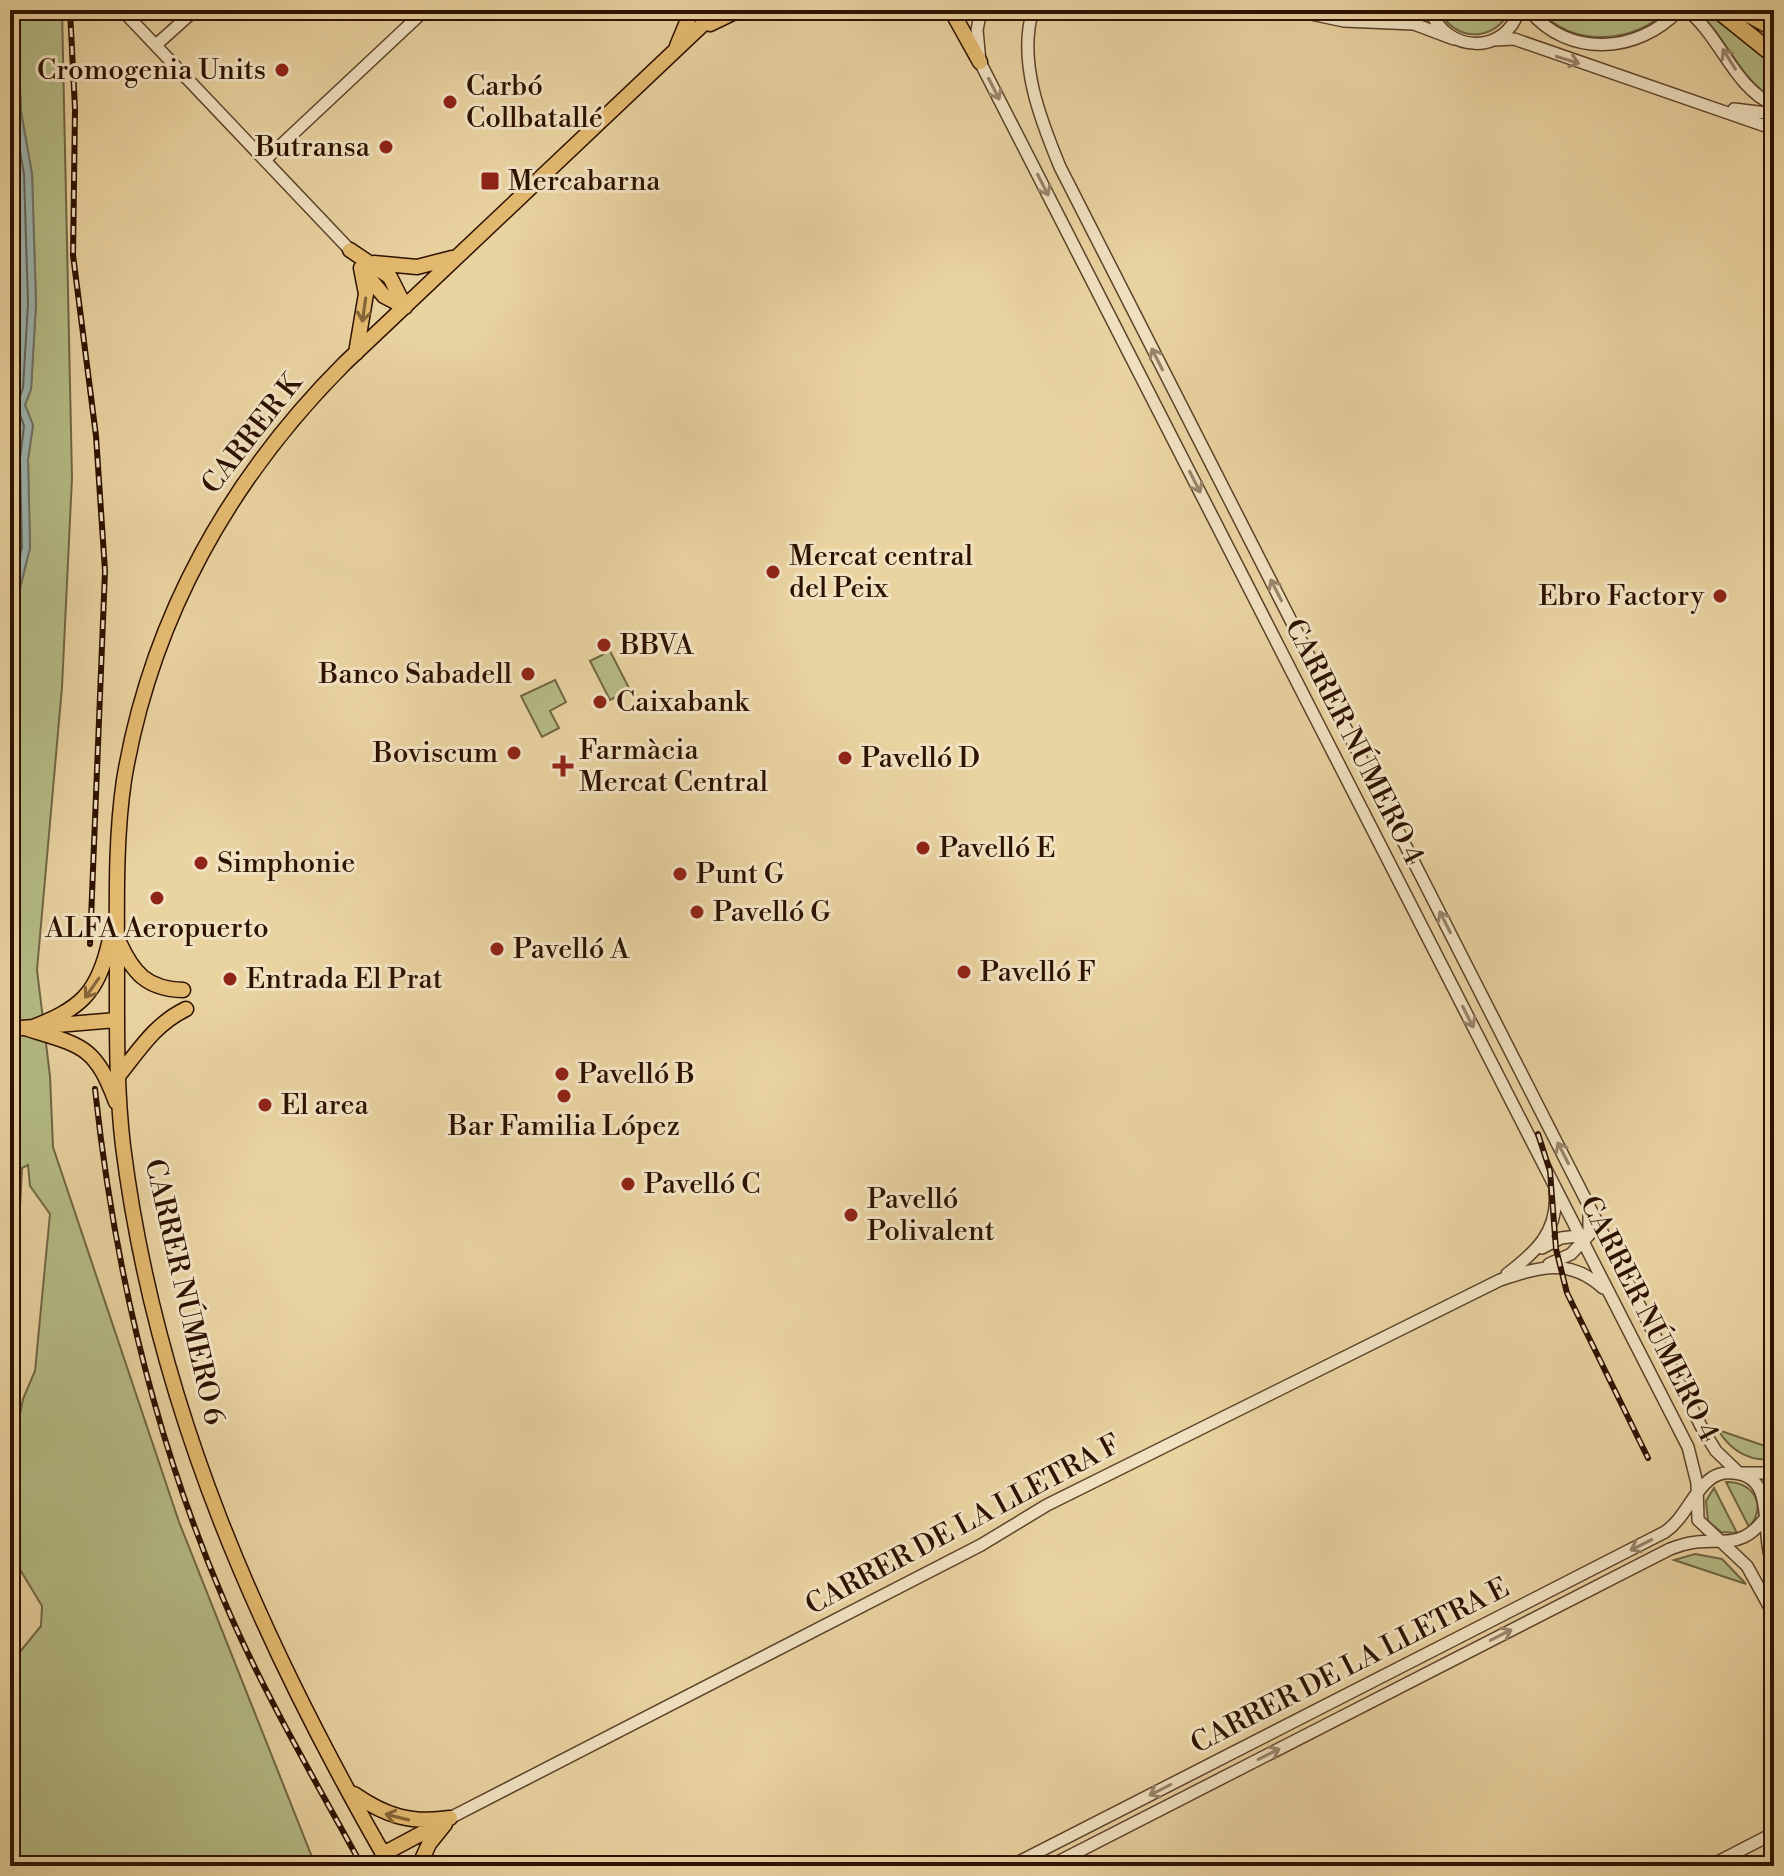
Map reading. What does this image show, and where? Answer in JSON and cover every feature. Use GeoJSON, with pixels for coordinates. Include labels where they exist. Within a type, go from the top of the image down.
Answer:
{"type":"FeatureCollection","features":[{"type":"Feature","properties":{"kind":"highway"},"geometry":{"type":"LineString","coordinates":[[1718,10],[1774,55]]}},
{"type":"Feature","properties":{"kind":"highway"},"geometry":{"type":"LineString","coordinates":[[1741,10],[1774,28]]}},
{"type":"Feature","properties":{"kind":"main road"},"geometry":{"type":"LineString","coordinates":[[675,51],[692,10]]}},
{"type":"Feature","properties":{"kind":"main road"},"geometry":{"type":"LineString","coordinates":[[951,10],[980,62]]}},
{"type":"Feature","properties":{"kind":"main road","name":"CARRER K"},"geometry":{"type":"LineString","coordinates":[[116,1020],[115,914],[125,779],[144,697],[169,620],[232,498],[297,412],[356,353],[675,51],[706,25],[729,11]]}},
{"type":"Feature","properties":{"kind":"main road"},"geometry":{"type":"LineString","coordinates":[[350,250],[368,266],[390,277],[405,307]]}},
{"type":"Feature","properties":{"kind":"main road"},"geometry":{"type":"LineString","coordinates":[[368,266],[437,265],[461,254]]}},
{"type":"Feature","properties":{"kind":"main road"},"geometry":{"type":"LineString","coordinates":[[356,353],[368,266]]}},
{"type":"Feature","properties":{"kind":"main road"},"geometry":{"type":"LineString","coordinates":[[28,1029],[60,1016],[91,992],[102,970],[115,914]]}},
{"type":"Feature","properties":{"kind":"main road"},"geometry":{"type":"LineString","coordinates":[[116,936],[140,977],[156,987],[183,990]]}},
{"type":"Feature","properties":{"kind":"main road"},"geometry":{"type":"LineString","coordinates":[[119,1075],[143,1041],[171,1016],[186,1009]]}},
{"type":"Feature","properties":{"kind":"main road"},"geometry":{"type":"LineString","coordinates":[[10,1029],[116,1020]]}},
{"type":"Feature","properties":{"kind":"main road","name":"CARRER NÚMERO 6"},"geometry":{"type":"LineString","coordinates":[[116,1020],[121,1116],[151,1289],[180,1404],[212,1503],[265,1629],[387,1860]]}},
{"type":"Feature","properties":{"kind":"main road"},"geometry":{"type":"LineString","coordinates":[[28,1029],[90,1053],[103,1069],[121,1116]]}},
{"type":"Feature","properties":{"kind":"main road"},"geometry":{"type":"LineString","coordinates":[[349,1791],[386,1815],[398,1819],[450,1818]]}},
{"type":"Feature","properties":{"kind":"main road"},"geometry":{"type":"LineString","coordinates":[[387,1860],[450,1818]]}},
{"type":"Feature","properties":{"kind":"main road"},"geometry":{"type":"LineString","coordinates":[[419,1866],[429,1844],[450,1818]]}},
{"type":"Feature","properties":{"kind":"street"},"geometry":{"type":"LineString","coordinates":[[122,10],[350,250]]}},
{"type":"Feature","properties":{"kind":"street"},"geometry":{"type":"LineString","coordinates":[[156,45],[195,10]]}},
{"type":"Feature","properties":{"kind":"street"},"geometry":{"type":"LineString","coordinates":[[265,160],[425,10]]}},
{"type":"Feature","properties":{"kind":"street","name":"CARRER NÚMERO 4"},"geometry":{"type":"LineString","coordinates":[[981,10],[977,30],[980,62],[1555,1186],[1584,1237],[1692,1456],[1698,1494]]}},
{"type":"Feature","properties":{"kind":"street","name":"CARRER NÚMERO 4"},"geometry":{"type":"LineString","coordinates":[[1033,10],[1029,64],[1043,125],[1060,167],[1703,1430],[1716,1451],[1739,1473]]}},
{"type":"Feature","properties":{"kind":"street"},"geometry":{"type":"LineString","coordinates":[[1292,10],[1344,21],[1414,24],[1474,45],[1514,39],[1774,129]]}},
{"type":"Feature","properties":{"kind":"street"},"geometry":{"type":"LineString","coordinates":[[1326,10],[1366,15],[1405,10]]}},
{"type":"Feature","properties":{"kind":"street"},"geometry":{"type":"LineString","coordinates":[[1430,10],[1438,25],[1454,39]]}},
{"type":"Feature","properties":{"kind":"street"},"geometry":{"type":"LineString","coordinates":[[1494,40],[1510,28],[1519,10]]}},
{"type":"Feature","properties":{"kind":"street"},"geometry":{"type":"LineString","coordinates":[[1529,10],[1558,35],[1587,45],[1637,38],[1677,12]]}},
{"type":"Feature","properties":{"kind":"street"},"geometry":{"type":"LineString","coordinates":[[1687,10],[1715,37],[1746,85],[1774,105]]}},
{"type":"Feature","properties":{"kind":"street"},"geometry":{"type":"LineString","coordinates":[[1691,99],[1774,114]]}},
{"type":"Feature","properties":{"kind":"street"},"geometry":{"type":"LineString","coordinates":[[1539,1250],[1553,1220],[1555,1186]]}},
{"type":"Feature","properties":{"kind":"street"},"geometry":{"type":"LineString","coordinates":[[1500,1280],[1565,1257],[1584,1237],[1587,1200]]}},
{"type":"Feature","properties":{"kind":"street"},"geometry":{"type":"LineString","coordinates":[[1500,1280],[1556,1240],[1584,1237],[1611,1248]]}},
{"type":"Feature","properties":{"kind":"street"},"geometry":{"type":"LineString","coordinates":[[1545,1265],[1583,1272],[1610,1294]]}},
{"type":"Feature","properties":{"kind":"street","name":"CARRER DE LA LLETRA F"},"geometry":{"type":"LineString","coordinates":[[450,1818],[981,1545],[1047,1505],[1500,1280]]}},
{"type":"Feature","properties":{"kind":"street"},"geometry":{"type":"LineString","coordinates":[[1739,1473],[1756,1483],[1762,1491],[1766,1508],[1763,1522],[1765,1541],[1774,1567]]}},
{"type":"Feature","properties":{"kind":"street"},"geometry":{"type":"LineString","coordinates":[[1774,1473],[1717,1475],[1698,1494],[1698,1520],[1747,1566],[1774,1615]]}},
{"type":"Feature","properties":{"kind":"street","name":"CARRER DE LA LLETRA E"},"geometry":{"type":"LineString","coordinates":[[1011,1866],[1665,1532],[1681,1519],[1698,1494]]}},
{"type":"Feature","properties":{"kind":"street"},"geometry":{"type":"LineString","coordinates":[[1718,1540],[1745,1539],[1774,1506]]}},
{"type":"Feature","properties":{"kind":"street","name":"CARRER DE LA LLETRA E"},"geometry":{"type":"LineString","coordinates":[[1050,1866],[1670,1549],[1718,1540]]}},
{"type":"Feature","properties":{"kind":"street"},"geometry":{"type":"LineString","coordinates":[[1710,1866],[1774,1833]]}},
{"type":"Feature","properties":{"kind":"green space"},"geometry":{"type":"Polygon","coordinates":[[[16,10],[62,10],[72,478],[62,687],[37,970],[50,1076],[53,1147],[179,1522],[312,1857],[319,1866],[194,1866],[187,1857],[164,1857],[157,1866],[10,1866],[10,1664],[41,1626],[42,1606],[10,1553],[10,1465],[23,1399],[35,1371],[50,1214],[30,1186],[28,1165],[22,1168],[19,1228],[15,1232],[10,1230],[12,688],[18,596],[30,548],[28,459],[33,425],[25,405],[31,389],[36,304],[32,174],[21,112],[16,10]]]}},
{"type":"Feature","properties":{"kind":"green space"},"geometry":{"type":"Polygon","coordinates":[[[1439,10],[1510,10],[1495,28],[1474,34],[1454,28],[1439,10]]]}},
{"type":"Feature","properties":{"kind":"green space"},"geometry":{"type":"Polygon","coordinates":[[[1539,10],[1668,10],[1638,30],[1603,37],[1568,31],[1539,10]]]}},
{"type":"Feature","properties":{"kind":"green space"},"geometry":{"type":"Polygon","coordinates":[[[1695,10],[1707,10],[1774,62],[1774,99],[1751,80],[1716,32],[1695,10]]]}},
{"type":"Feature","properties":{"kind":"green space"},"geometry":{"type":"Polygon","coordinates":[[[610,651],[630,690],[610,700],[590,661],[610,651]]]}},
{"type":"Feature","properties":{"kind":"green space"},"geometry":{"type":"Polygon","coordinates":[[[555,680],[566,702],[550,711],[559,728],[542,737],[521,696],[555,680]]]}},
{"type":"Feature","properties":{"kind":"green space"},"geometry":{"type":"Polygon","coordinates":[[[1718,1430],[1774,1449],[1774,1459],[1757,1459],[1742,1454],[1718,1430]]]}},
{"type":"Feature","properties":{"kind":"green space"},"geometry":{"type":"Polygon","coordinates":[[[1726,1482],[1744,1486],[1755,1496],[1757,1511],[1749,1527],[1726,1482]]]}},
{"type":"Feature","properties":{"kind":"green space"},"geometry":{"type":"Polygon","coordinates":[[[1714,1488],[1737,1533],[1721,1532],[1708,1521],[1706,1501],[1714,1488]]]}},
{"type":"Feature","properties":{"kind":"green space"},"geometry":{"type":"Polygon","coordinates":[[[1695,1554],[1722,1559],[1746,1584],[1674,1560],[1695,1554]]]}},
{"type":"Feature","properties":{"kind":"water"},"geometry":{"type":"Polygon","coordinates":[[[10,10],[16,10],[21,112],[32,174],[36,304],[31,389],[25,405],[33,425],[28,459],[30,548],[18,596],[10,814],[10,10]]]}},
{"type":"Feature","properties":{"kind":"railway"},"geometry":{"type":"LineString","coordinates":[[70,10],[75,109],[73,255],[96,436],[105,571],[90,944]]}},
{"type":"Feature","properties":{"kind":"railway"},"geometry":{"type":"LineString","coordinates":[[95,1089],[113,1221],[126,1286],[140,1351],[177,1478],[240,1637],[290,1736],[362,1866]]}},
{"type":"Feature","properties":{"kind":"railway"},"geometry":{"type":"LineString","coordinates":[[1538,1134],[1550,1171],[1556,1249],[1567,1293],[1648,1458]]}},
{"type":"Feature","properties":{"kind":"place","name":"Cromogenia Units"},"geometry":{"type":"Point","coordinates":[282,70]}},
{"type":"Feature","properties":{"kind":"place","name":"Carbó Collbatallé"},"geometry":{"type":"Point","coordinates":[450,102]}},
{"type":"Feature","properties":{"kind":"place","name":"Butransa"},"geometry":{"type":"Point","coordinates":[386,147]}},
{"type":"Feature","properties":{"kind":"place","name":"Mercabarna"},"geometry":{"type":"Point","coordinates":[490,181]}},
{"type":"Feature","properties":{"kind":"place","name":"Mercat central del Peix"},"geometry":{"type":"Point","coordinates":[773,572]}},
{"type":"Feature","properties":{"kind":"place","name":"Ebro Factory"},"geometry":{"type":"Point","coordinates":[1720,596]}},
{"type":"Feature","properties":{"kind":"place","name":"BBVA"},"geometry":{"type":"Point","coordinates":[604,645]}},
{"type":"Feature","properties":{"kind":"place","name":"Banco Sabadell"},"geometry":{"type":"Point","coordinates":[528,674]}},
{"type":"Feature","properties":{"kind":"place","name":"Caixabank"},"geometry":{"type":"Point","coordinates":[600,702]}},
{"type":"Feature","properties":{"kind":"place","name":"Boviscum"},"geometry":{"type":"Point","coordinates":[514,753]}},
{"type":"Feature","properties":{"kind":"place","name":"Pavelló D"},"geometry":{"type":"Point","coordinates":[845,758]}},
{"type":"Feature","properties":{"kind":"place","name":"Farmàcia Mercat Central"},"geometry":{"type":"Point","coordinates":[563,766]}},
{"type":"Feature","properties":{"kind":"place","name":"Pavelló E"},"geometry":{"type":"Point","coordinates":[923,848]}},
{"type":"Feature","properties":{"kind":"place","name":"Simphonie"},"geometry":{"type":"Point","coordinates":[201,863]}},
{"type":"Feature","properties":{"kind":"place","name":"Punt G"},"geometry":{"type":"Point","coordinates":[680,874]}},
{"type":"Feature","properties":{"kind":"place","name":"ALFA Aeropuerto"},"geometry":{"type":"Point","coordinates":[157,898]}},
{"type":"Feature","properties":{"kind":"place","name":"Pavelló G"},"geometry":{"type":"Point","coordinates":[697,912]}},
{"type":"Feature","properties":{"kind":"place","name":"Pavelló A"},"geometry":{"type":"Point","coordinates":[497,949]}},
{"type":"Feature","properties":{"kind":"place","name":"Pavelló F"},"geometry":{"type":"Point","coordinates":[964,972]}},
{"type":"Feature","properties":{"kind":"place","name":"Entrada El Prat"},"geometry":{"type":"Point","coordinates":[230,979]}},
{"type":"Feature","properties":{"kind":"place","name":"Pavelló B"},"geometry":{"type":"Point","coordinates":[562,1074]}},
{"type":"Feature","properties":{"kind":"place","name":"Bar Familia López"},"geometry":{"type":"Point","coordinates":[564,1096]}},
{"type":"Feature","properties":{"kind":"place","name":"El area"},"geometry":{"type":"Point","coordinates":[265,1105]}},
{"type":"Feature","properties":{"kind":"place","name":"Pavelló C"},"geometry":{"type":"Point","coordinates":[628,1184]}},
{"type":"Feature","properties":{"kind":"place","name":"Pavelló Polivalent"},"geometry":{"type":"Point","coordinates":[851,1215]}}]}
